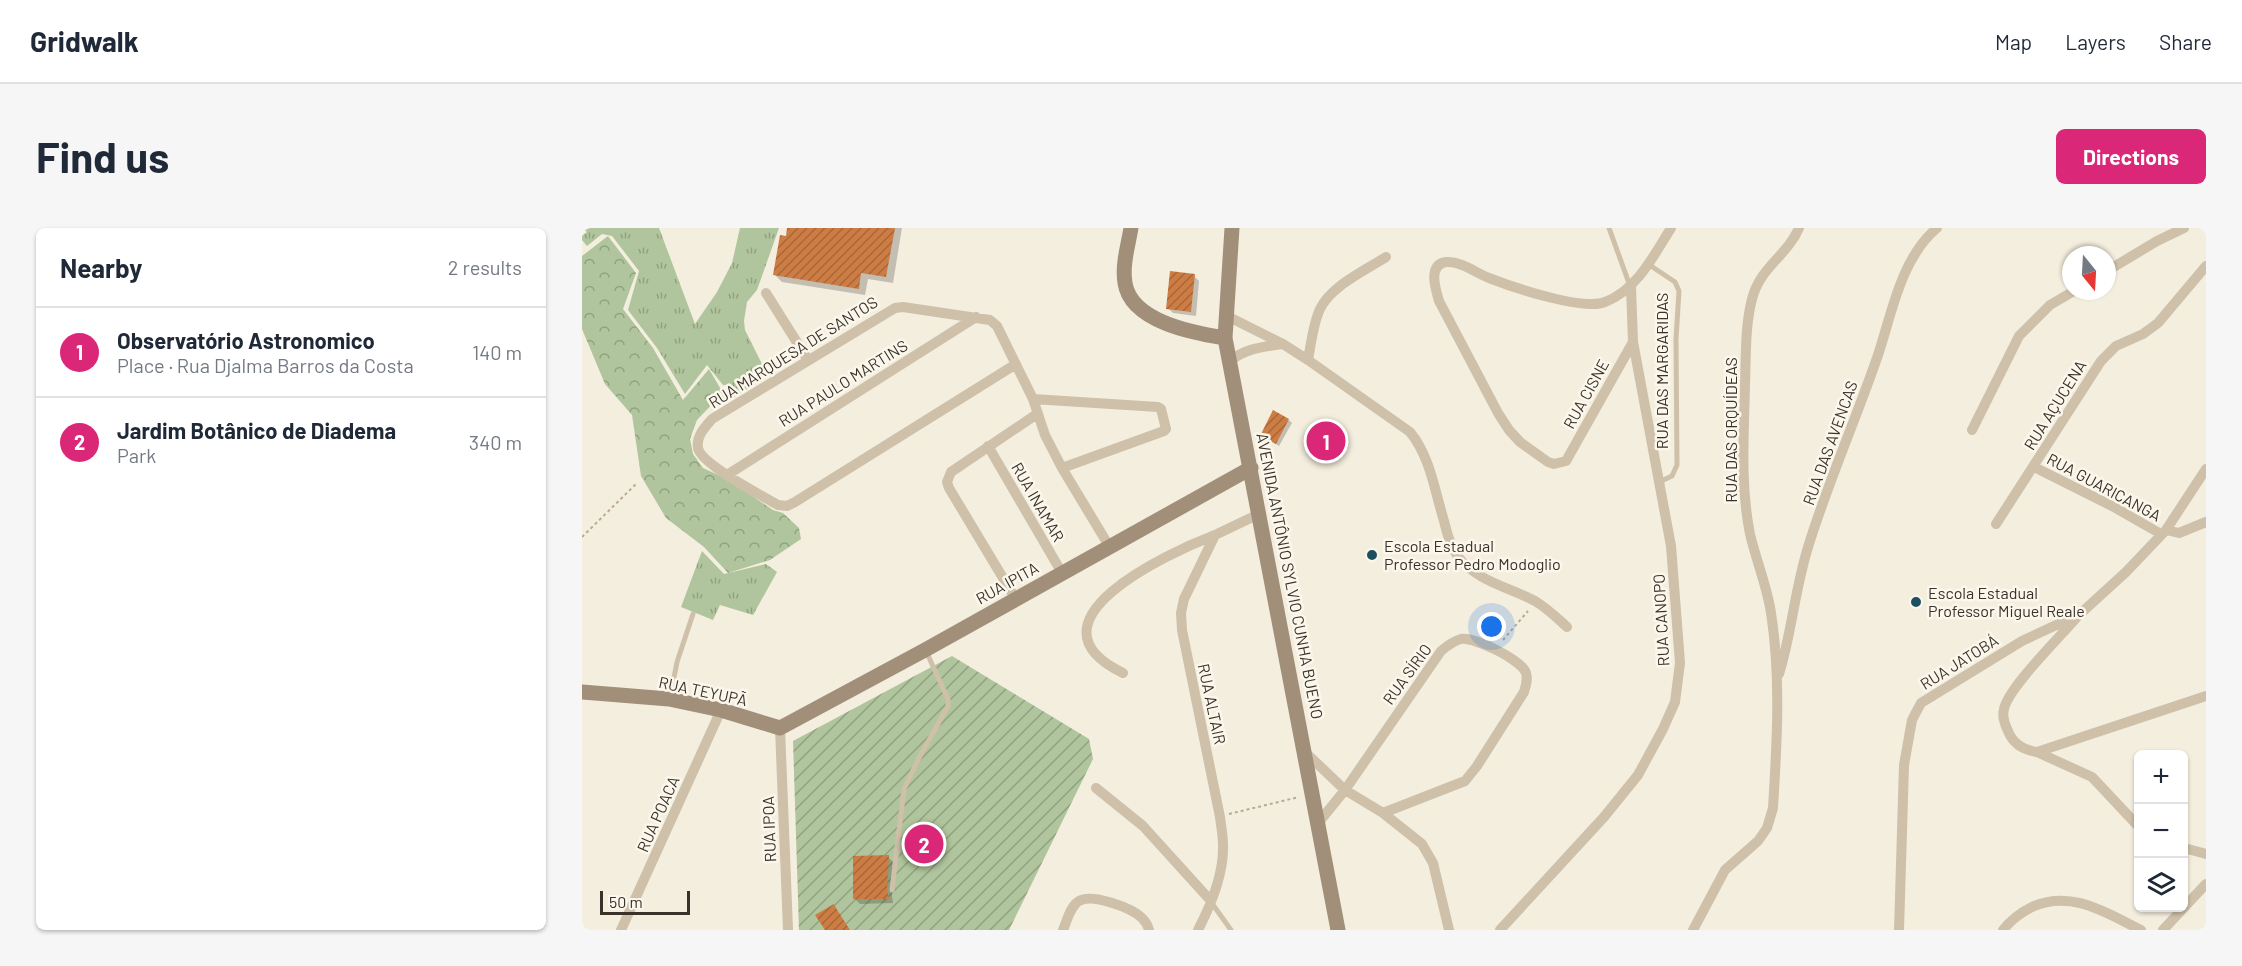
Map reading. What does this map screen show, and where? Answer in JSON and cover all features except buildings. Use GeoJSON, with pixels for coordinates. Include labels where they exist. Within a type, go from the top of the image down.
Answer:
{"type":"FeatureCollection","features":[{"type":"Feature","properties":{"kind":"main road"},"geometry":{"type":"LineString","coordinates":[[1131,228],[1124,269],[1125,285],[1139,307],[1165,323],[1189,332],[1225,338]]}},
{"type":"Feature","properties":{"kind":"main road","name":"AVENIDA ANTÔNIO SYLVIO CUNHA BUENO"},"geometry":{"type":"LineString","coordinates":[[1232,228],[1225,338],[1338,930]]}},
{"type":"Feature","properties":{"kind":"main road","name":"RUA IPITA"},"geometry":{"type":"LineString","coordinates":[[780,728],[1251,468]]}},
{"type":"Feature","properties":{"kind":"main road","name":"RUA TEYUPÃ"},"geometry":{"type":"LineString","coordinates":[[582,692],[669,699],[721,710],[780,728]]}},
{"type":"Feature","properties":{"kind":"street","name":"RUA DAS MARGARIDAS"},"geometry":{"type":"LineString","coordinates":[[1631,287],[1671,228]]}},
{"type":"Feature","properties":{"kind":"street","name":"RUA DAS ORQUÍDEAS"},"geometry":{"type":"LineString","coordinates":[[1777,680],[1771,610],[1751,535],[1743,493],[1747,330],[1757,283],[1766,268],[1794,239],[1799,228]]}},
{"type":"Feature","properties":{"kind":"street","name":"RUA DAS AVENCAS"},"geometry":{"type":"LineString","coordinates":[[1777,680],[1786,651],[1808,546],[1905,274],[1918,250],[1938,228]]}},
{"type":"Feature","properties":{"kind":"street"},"geometry":{"type":"LineString","coordinates":[[2116,266],[2184,228]]}},
{"type":"Feature","properties":{"kind":"street"},"geometry":{"type":"LineString","coordinates":[[1308,360],[1319,311],[1327,299],[1341,286],[1386,258]]}},
{"type":"Feature","properties":{"kind":"street","name":"RUA CISNE"},"geometry":{"type":"LineString","coordinates":[[1631,287],[1605,302],[1589,306],[1504,283],[1448,262],[1440,264],[1436,270],[1435,288],[1439,301],[1509,430],[1520,442],[1554,464],[1566,461],[1633,342]]}},
{"type":"Feature","properties":{"kind":"street","name":"RUA AÇUCENA"},"geometry":{"type":"LineString","coordinates":[[1996,524],[2087,380],[2101,362],[2116,346],[2143,334],[2158,323],[2206,266]]}},
{"type":"Feature","properties":{"kind":"street","name":"RUA CANOPO"},"geometry":{"type":"LineString","coordinates":[[1500,930],[1604,817],[1638,775],[1675,702],[1680,663],[1671,546],[1633,342],[1631,287]]}},
{"type":"Feature","properties":{"kind":"street"},"geometry":{"type":"LineString","coordinates":[[766,293],[808,360]]}},
{"type":"Feature","properties":{"kind":"street"},"geometry":{"type":"LineString","coordinates":[[1972,430],[2019,336],[2050,305],[2062,298]]}},
{"type":"Feature","properties":{"kind":"street","name":"RUA MARQUESA DE SANTOS"},"geometry":{"type":"LineString","coordinates":[[976,317],[896,308],[712,419],[698,438],[701,455],[727,475],[778,506],[787,506],[1016,364]]}},
{"type":"Feature","properties":{"kind":"street"},"geometry":{"type":"LineString","coordinates":[[1225,315],[1308,360],[1410,432],[1418,441],[1424,455],[1449,539],[1456,554],[1467,567],[1536,602],[1567,627]]}},
{"type":"Feature","properties":{"kind":"street"},"geometry":{"type":"LineString","coordinates":[[976,317],[990,320],[997,326],[1033,399],[1037,414],[1062,468],[1109,546]]}},
{"type":"Feature","properties":{"kind":"street","name":"RUA PAULO MARTINS"},"geometry":{"type":"LineString","coordinates":[[727,475],[976,317]]}},
{"type":"Feature","properties":{"kind":"street"},"geometry":{"type":"LineString","coordinates":[[1230,361],[1252,348],[1282,344]]}},
{"type":"Feature","properties":{"kind":"street"},"geometry":{"type":"LineString","coordinates":[[1033,399],[1161,409],[1166,429],[1164,431],[1062,468]]}},
{"type":"Feature","properties":{"kind":"street"},"geometry":{"type":"LineString","coordinates":[[1016,598],[947,482],[951,472],[1037,414]]}},
{"type":"Feature","properties":{"kind":"street","name":"RUA INAMAR"},"geometry":{"type":"LineString","coordinates":[[988,446],[1062,573]]}},
{"type":"Feature","properties":{"kind":"street","name":"RUA GUARICANGA"},"geometry":{"type":"LineString","coordinates":[[2034,467],[2163,532]]}},
{"type":"Feature","properties":{"kind":"street","name":"RUA JATOBÁ"},"geometry":{"type":"LineString","coordinates":[[1899,930],[1904,765],[1908,735],[1921,703],[2022,641],[2080,614],[2126,572],[2163,532],[2206,469]]}},
{"type":"Feature","properties":{"kind":"street"},"geometry":{"type":"LineString","coordinates":[[1123,673],[1097,658],[1087,638],[1087,627],[1091,615],[1102,600],[1118,585],[1165,557],[1259,514]]}},
{"type":"Feature","properties":{"kind":"street"},"geometry":{"type":"LineString","coordinates":[[2163,532],[2179,533],[2206,522]]}},
{"type":"Feature","properties":{"kind":"street","name":"RUA ALTAIR"},"geometry":{"type":"LineString","coordinates":[[1198,930],[1211,902],[1221,870],[1224,846],[1182,630],[1181,613],[1191,582],[1215,535]]}},
{"type":"Feature","properties":{"kind":"street"},"geometry":{"type":"LineString","coordinates":[[2080,614],[2011,693],[2004,710],[2005,724],[2011,739],[2024,749],[2037,752],[2092,777],[2134,821]]}},
{"type":"Feature","properties":{"kind":"street","name":"RUA SÍRIO"},"geometry":{"type":"LineString","coordinates":[[1318,822],[1345,790],[1441,651],[1461,639],[1472,639],[1520,663],[1526,672],[1527,681],[1524,692],[1465,781],[1383,813]]}},
{"type":"Feature","properties":{"kind":"street"},"geometry":{"type":"LineString","coordinates":[[1692,930],[1725,870],[1758,841],[1767,828],[1773,808],[1777,680]]}},
{"type":"Feature","properties":{"kind":"street"},"geometry":{"type":"LineString","coordinates":[[2037,752],[2206,696]]}},
{"type":"Feature","properties":{"kind":"street","name":"RUA POACA"},"geometry":{"type":"LineString","coordinates":[[621,930],[721,710]]}},
{"type":"Feature","properties":{"kind":"street","name":"RUA IPOA"},"geometry":{"type":"LineString","coordinates":[[780,728],[788,930]]}},
{"type":"Feature","properties":{"kind":"street"},"geometry":{"type":"LineString","coordinates":[[1305,752],[1345,790],[1383,813],[1422,844],[1432,863],[1449,930]]}},
{"type":"Feature","properties":{"kind":"street"},"geometry":{"type":"LineString","coordinates":[[1096,788],[1143,826],[1211,902]]}},
{"type":"Feature","properties":{"kind":"street"},"geometry":{"type":"LineString","coordinates":[[2188,849],[2206,854]]}},
{"type":"Feature","properties":{"kind":"street"},"geometry":{"type":"LineString","coordinates":[[2163,930],[2206,884]]}},
{"type":"Feature","properties":{"kind":"street"},"geometry":{"type":"LineString","coordinates":[[1063,930],[1074,905],[1079,900],[1087,898],[1103,899],[1141,916],[1149,930]]}},
{"type":"Feature","properties":{"kind":"street"},"geometry":{"type":"LineString","coordinates":[[2003,930],[2021,912],[2041,903],[2061,899],[2079,901],[2141,930]]}},
{"type":"Feature","properties":{"kind":"lane"},"geometry":{"type":"LineString","coordinates":[[1609,228],[1631,287]]}},
{"type":"Feature","properties":{"kind":"lane","name":"RUA DAS MARGARIDAS"},"geometry":{"type":"LineString","coordinates":[[1648,264],[1675,282],[1679,291],[1676,339],[1677,465],[1676,472],[1672,476],[1659,482]]}},
{"type":"Feature","properties":{"kind":"lane"},"geometry":{"type":"LineString","coordinates":[[669,699],[677,662],[693,614]]}},
{"type":"Feature","properties":{"kind":"lane"},"geometry":{"type":"LineString","coordinates":[[892,890],[904,789],[948,706],[948,699],[925,650]]}},
{"type":"Feature","properties":{"kind":"lane"},"geometry":{"type":"LineString","coordinates":[[1211,902],[1231,930]]}},
{"type":"Feature","properties":{"kind":"path"},"geometry":{"type":"LineString","coordinates":[[582,537],[636,484]]}},
{"type":"Feature","properties":{"kind":"path"},"geometry":{"type":"LineString","coordinates":[[1494,650],[1536,602]]}},
{"type":"Feature","properties":{"kind":"path"},"geometry":{"type":"LineString","coordinates":[[1220,817],[1311,794]]}},
{"type":"Feature","properties":{"kind":"green space"},"geometry":{"type":"Polygon","coordinates":[[[583,228],[659,228],[695,324],[717,292],[732,263],[740,228],[779,228],[757,290],[747,302],[744,321],[745,330],[765,370],[747,389],[712,410],[729,385],[723,385],[707,365],[685,394],[657,348],[628,310],[639,271],[612,236],[602,234],[587,246],[582,240],[582,236],[587,232],[583,228]]]}},
{"type":"Feature","properties":{"kind":"green space"},"geometry":{"type":"Polygon","coordinates":[[[608,236],[636,273],[623,309],[653,348],[683,400],[709,369],[723,393],[697,420],[690,439],[693,454],[703,468],[727,479],[773,510],[783,513],[799,528],[801,539],[770,560],[728,573],[704,547],[666,518],[641,476],[632,415],[605,384],[582,329],[582,256],[608,236]]]}},
{"type":"Feature","properties":{"kind":"green space"},"geometry":{"type":"Polygon","coordinates":[[[702,551],[724,574],[766,564],[777,572],[753,615],[720,605],[713,620],[681,607],[702,551]]]}},
{"type":"Feature","properties":{"kind":"green space"},"geometry":{"type":"Polygon","coordinates":[[[952,656],[1089,739],[1093,759],[1009,930],[799,930],[793,741],[952,656]]]}},
{"type":"Feature","properties":{"kind":"place","name":"Observatório Astronomico"},"geometry":{"type":"Point","coordinates":[1326,441]}},
{"type":"Feature","properties":{"kind":"place","name":"Escola Estadual Professor Pedro Modoglio"},"geometry":{"type":"Point","coordinates":[1372,555]}},
{"type":"Feature","properties":{"kind":"place","name":"Escola Estadual Professor Miguel Reale"},"geometry":{"type":"Point","coordinates":[1916,602]}},
{"type":"Feature","properties":{"kind":"place","name":"Jardim Botânico de Diadema"},"geometry":{"type":"Point","coordinates":[924,844]}}]}
